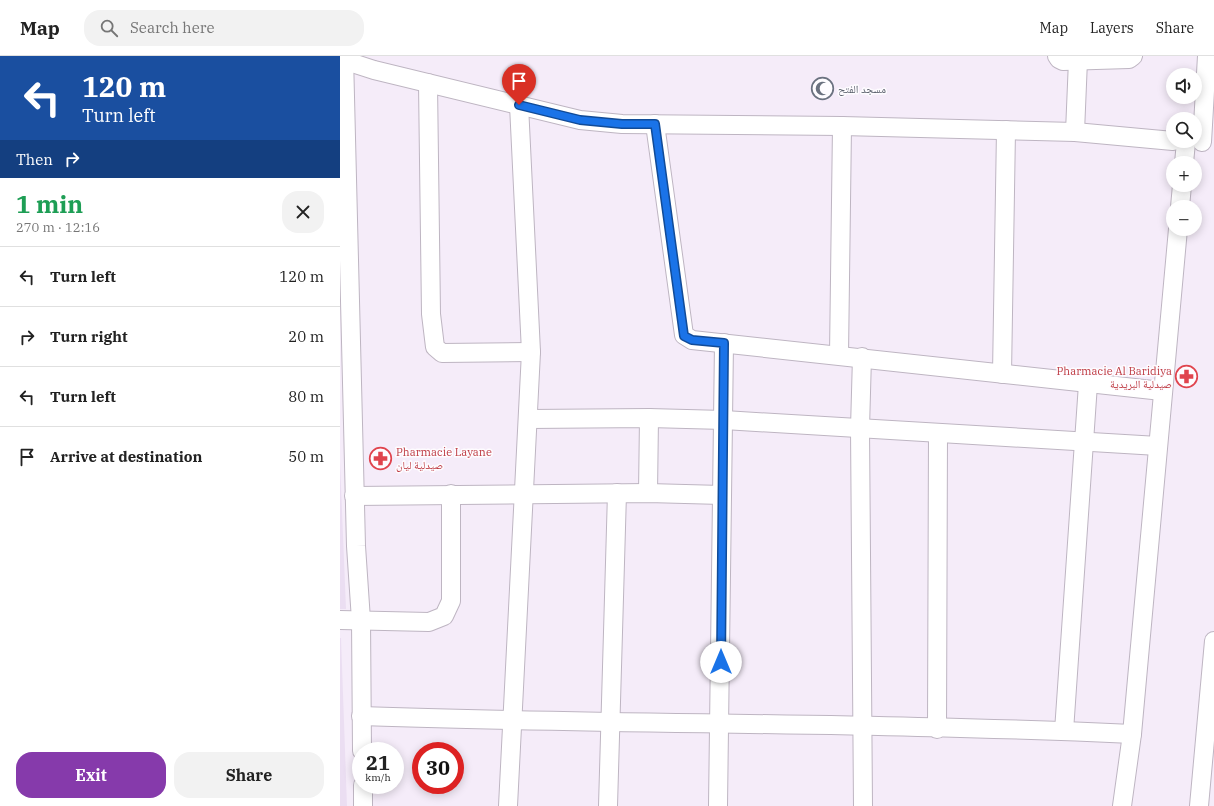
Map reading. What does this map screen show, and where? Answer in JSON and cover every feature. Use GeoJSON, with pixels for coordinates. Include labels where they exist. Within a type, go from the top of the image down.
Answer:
{"type":"FeatureCollection","features":[{"type":"Feature","properties":{"kind":"street"},"geometry":{"type":"LineString","coordinates":[[1058,56],[1059,60],[1063,61],[1129,59],[1133,56]]}},
{"type":"Feature","properties":{"kind":"street"},"geometry":{"type":"LineString","coordinates":[[1196,112],[1207,56]]}},
{"type":"Feature","properties":{"kind":"street"},"geometry":{"type":"LineString","coordinates":[[362,742],[361,620],[354,496],[342,59],[428,83],[580,120],[622,124],[842,126],[1075,132],[1166,140]]}},
{"type":"Feature","properties":{"kind":"street"},"geometry":{"type":"LineString","coordinates":[[1075,132],[1078,60]]}},
{"type":"Feature","properties":{"kind":"street"},"geometry":{"type":"LineString","coordinates":[[428,83],[431,314],[435,347],[442,353],[531,352]]}},
{"type":"Feature","properties":{"kind":"street"},"geometry":{"type":"LineString","coordinates":[[508,806],[529,419],[531,352],[519,105]]}},
{"type":"Feature","properties":{"kind":"street"},"geometry":{"type":"LineString","coordinates":[[655,124],[684,336],[692,340],[862,357],[1088,384],[1162,391]]}},
{"type":"Feature","properties":{"kind":"street"},"geometry":{"type":"LineString","coordinates":[[839,355],[842,126]]}},
{"type":"Feature","properties":{"kind":"street"},"geometry":{"type":"LineString","coordinates":[[1002,374],[1006,130]]}},
{"type":"Feature","properties":{"kind":"street"},"geometry":{"type":"LineString","coordinates":[[1122,806],[1132,734],[1162,391],[1177,236]]}},
{"type":"Feature","properties":{"kind":"street"},"geometry":{"type":"LineString","coordinates":[[718,806],[724,343]]}},
{"type":"Feature","properties":{"kind":"street"},"geometry":{"type":"LineString","coordinates":[[862,357],[860,428],[863,806]]}},
{"type":"Feature","properties":{"kind":"street"},"geometry":{"type":"LineString","coordinates":[[1064,731],[1088,384]]}},
{"type":"Feature","properties":{"kind":"street"},"geometry":{"type":"LineString","coordinates":[[529,419],[649,418],[724,420],[1084,440],[1158,446]]}},
{"type":"Feature","properties":{"kind":"street"},"geometry":{"type":"LineString","coordinates":[[648,493],[649,418]]}},
{"type":"Feature","properties":{"kind":"street"},"geometry":{"type":"LineString","coordinates":[[937,729],[938,433]]}},
{"type":"Feature","properties":{"kind":"street"},"geometry":{"type":"LineString","coordinates":[[354,496],[524,493],[722,494]]}},
{"type":"Feature","properties":{"kind":"street"},"geometry":{"type":"LineString","coordinates":[[608,806],[617,493]]}},
{"type":"Feature","properties":{"kind":"street"},"geometry":{"type":"LineString","coordinates":[[340,620],[428,622],[444,616],[451,601],[451,494]]}},
{"type":"Feature","properties":{"kind":"street"},"geometry":{"type":"LineString","coordinates":[[1199,806],[1214,641]]}},
{"type":"Feature","properties":{"kind":"street"},"geometry":{"type":"LineString","coordinates":[[361,716],[512,721],[720,722],[1132,734]]}},
{"type":"Feature","properties":{"kind":"street"},"geometry":{"type":"LineString","coordinates":[[363,794],[363,806]]}},
{"type":"Feature","properties":{"kind":"shaded area"},"geometry":{"type":"Polygon","coordinates":[[[340,462],[346,609],[340,609],[340,462]]]}},
{"type":"Feature","properties":{"kind":"shaded area"},"geometry":{"type":"Polygon","coordinates":[[[341,638],[347,806],[340,806],[341,638]]]}},
{"type":"Feature","properties":{"kind":"place","name":"مسجد الفتح"},"geometry":{"type":"Point","coordinates":[823,89]}},
{"type":"Feature","properties":{"kind":"place","name":"Pharmacie Al Baridiya صيدلية البريدية"},"geometry":{"type":"Point","coordinates":[1187,377]}},
{"type":"Feature","properties":{"kind":"place","name":"Pharmacie Layane صيدلية ليان"},"geometry":{"type":"Point","coordinates":[381,458]}},
{"type":"Feature","properties":{"kind":"route"},"geometry":{"type":"LineString","coordinates":[[519,105],[580,120],[622,124],[655,124],[684,336],[692,340],[724,343],[721,662]]}}]}
